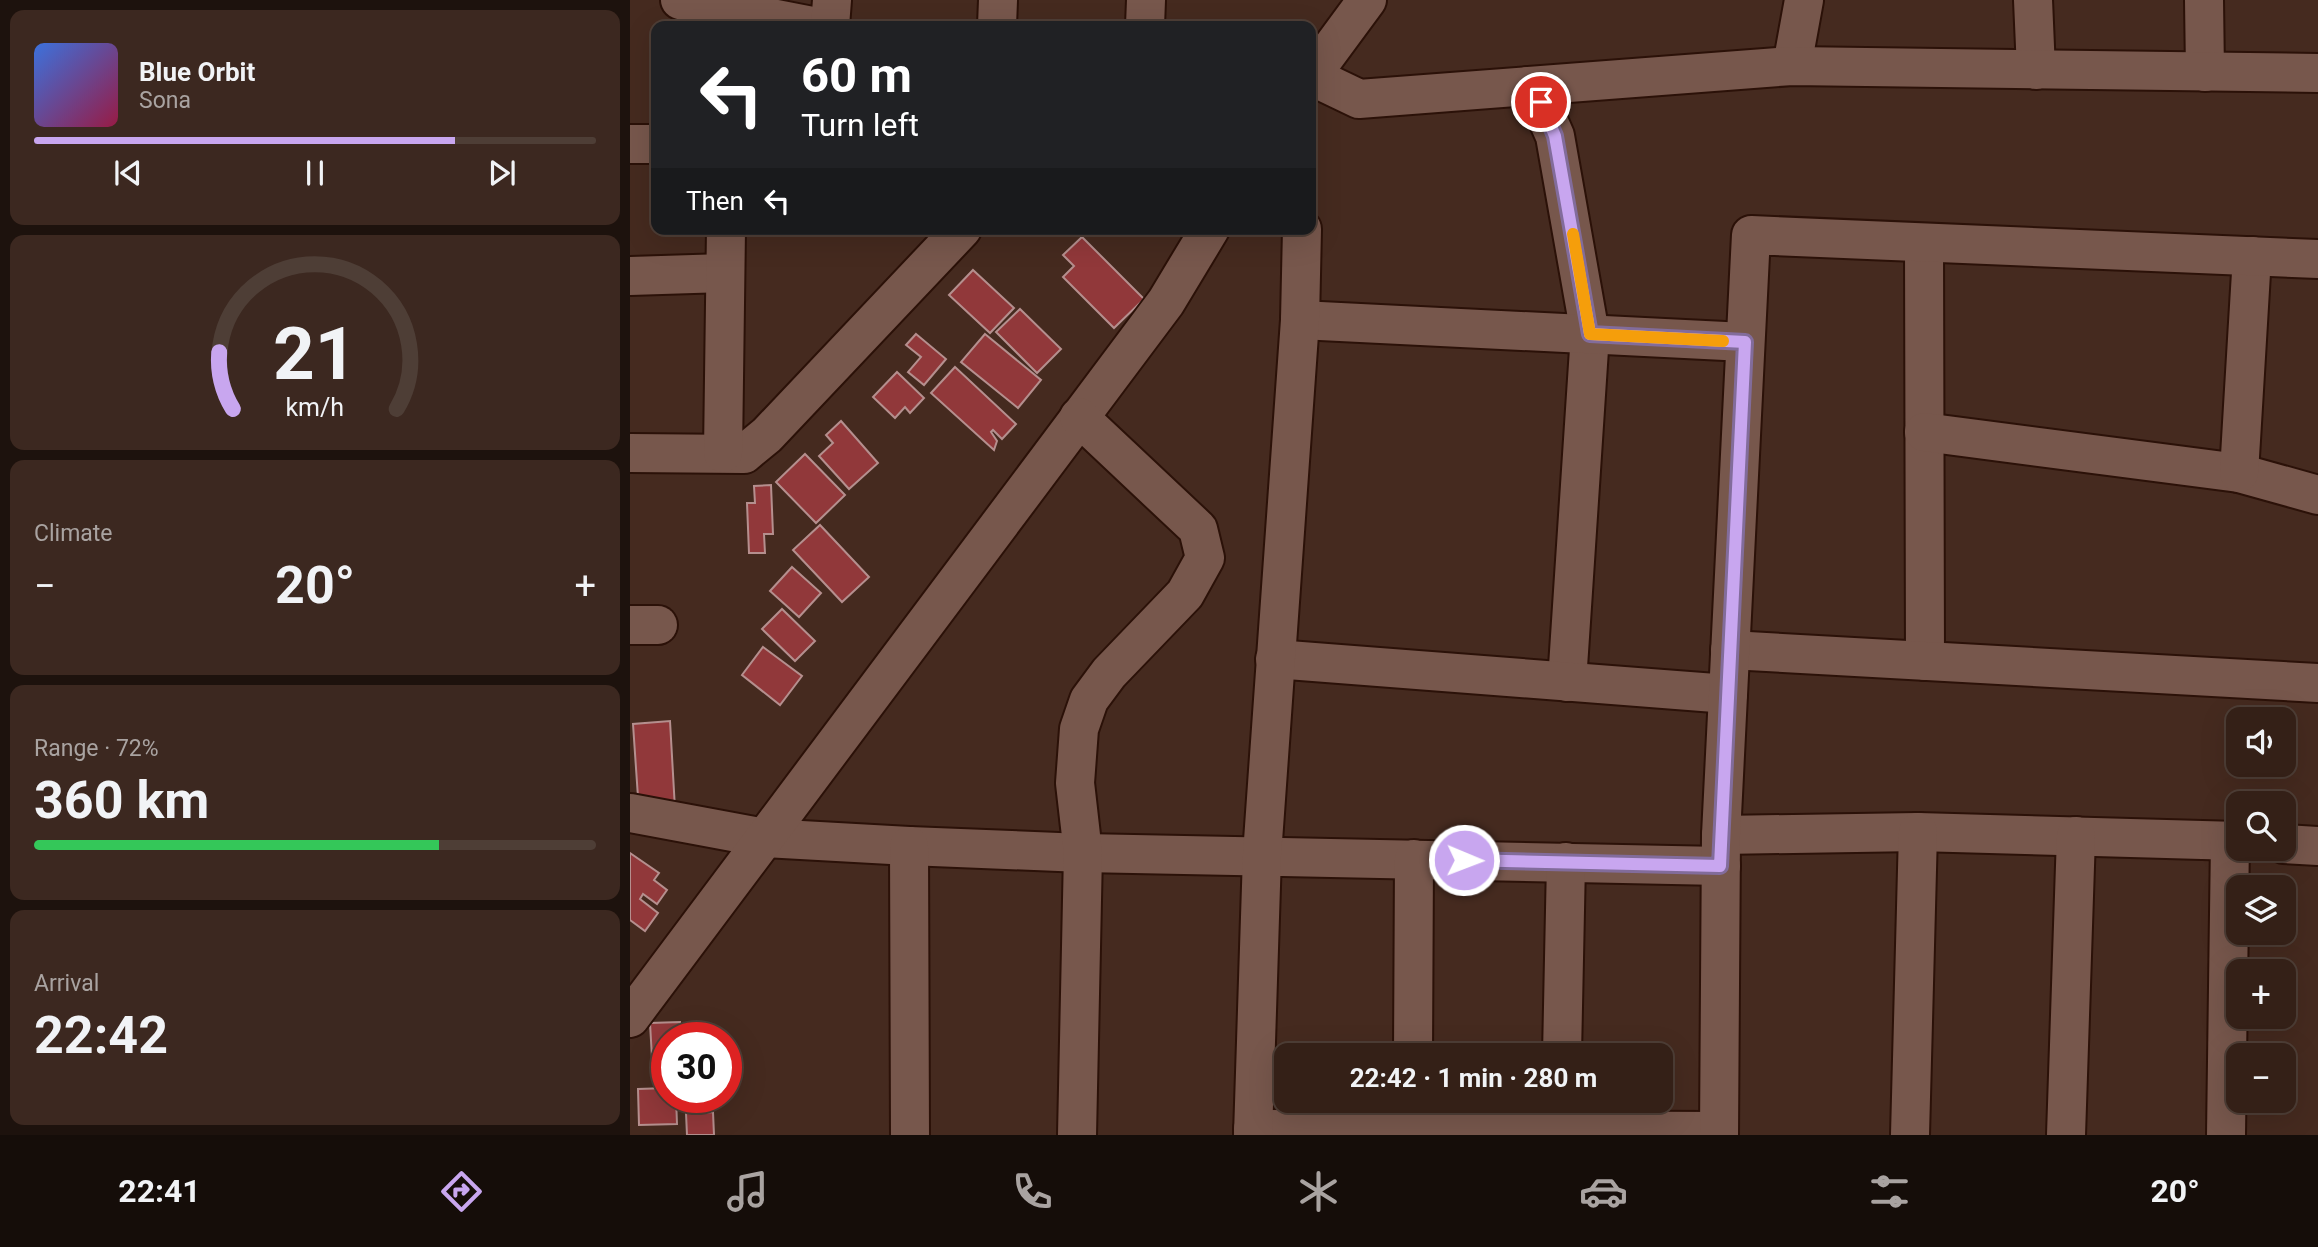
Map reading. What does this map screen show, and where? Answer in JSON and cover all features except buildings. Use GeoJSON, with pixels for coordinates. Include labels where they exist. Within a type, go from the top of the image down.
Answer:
{"type":"FeatureCollection","features":[{"type":"Feature","properties":{"kind":"street"},"geometry":{"type":"LineString","coordinates":[[680,0],[728,18],[760,21]]}},
{"type":"Feature","properties":{"kind":"street"},"geometry":{"type":"LineString","coordinates":[[830,21],[832,0]]}},
{"type":"Feature","properties":{"kind":"street"},"geometry":{"type":"LineString","coordinates":[[997,21],[998,0]]}},
{"type":"Feature","properties":{"kind":"street"},"geometry":{"type":"LineString","coordinates":[[1144,21],[1146,0]]}},
{"type":"Feature","properties":{"kind":"street"},"geometry":{"type":"LineString","coordinates":[[1316,69],[1367,0]]}},
{"type":"Feature","properties":{"kind":"street"},"geometry":{"type":"LineString","coordinates":[[1792,66],[1804,0]]}},
{"type":"Feature","properties":{"kind":"street"},"geometry":{"type":"LineString","coordinates":[[2033,0],[2036,70]]}},
{"type":"Feature","properties":{"kind":"street"},"geometry":{"type":"LineString","coordinates":[[2204,0],[2205,72]]}},
{"type":"Feature","properties":{"kind":"street"},"geometry":{"type":"LineString","coordinates":[[1316,78],[1359,99],[1792,66],[2318,73]]}},
{"type":"Feature","properties":{"kind":"street"},"geometry":{"type":"LineString","coordinates":[[1528,86],[1541,102],[1555,136],[1590,334],[1567,682]]}},
{"type":"Feature","properties":{"kind":"street"},"geometry":{"type":"LineString","coordinates":[[630,144],[651,144]]}},
{"type":"Feature","properties":{"kind":"street"},"geometry":{"type":"LineString","coordinates":[[723,453],[726,235]]}},
{"type":"Feature","properties":{"kind":"street"},"geometry":{"type":"LineString","coordinates":[[630,453],[744,454],[766,435],[956,235]]}},
{"type":"Feature","properties":{"kind":"street"},"geometry":{"type":"LineString","coordinates":[[630,1018],[1166,302],[1206,235]]}},
{"type":"Feature","properties":{"kind":"street"},"geometry":{"type":"LineString","coordinates":[[1302,235],[1300,320],[1262,855],[1253,1132],[1413,1115],[1561,1115],[1718,1133],[1721,851],[1751,235],[2318,259]]}},
{"type":"Feature","properties":{"kind":"street"},"geometry":{"type":"LineString","coordinates":[[1924,243],[1925,661]]}},
{"type":"Feature","properties":{"kind":"street"},"geometry":{"type":"LineString","coordinates":[[2239,473],[2252,256]]}},
{"type":"Feature","properties":{"kind":"street"},"geometry":{"type":"LineString","coordinates":[[630,276],[725,273]]}},
{"type":"Feature","properties":{"kind":"street"},"geometry":{"type":"LineString","coordinates":[[1300,320],[1745,342]]}},
{"type":"Feature","properties":{"kind":"street"},"geometry":{"type":"LineString","coordinates":[[1077,1135],[1083,853],[1075,758],[1079,729],[1088,700],[1109,673],[1185,594],[1205,558],[1198,529],[1079,417]]}},
{"type":"Feature","properties":{"kind":"street"},"geometry":{"type":"LineString","coordinates":[[1924,432],[2239,473],[2318,495]]}},
{"type":"Feature","properties":{"kind":"street"},"geometry":{"type":"LineString","coordinates":[[1730,650],[2318,683]]}},
{"type":"Feature","properties":{"kind":"street"},"geometry":{"type":"LineString","coordinates":[[1275,659],[1728,694]]}},
{"type":"Feature","properties":{"kind":"street"},"geometry":{"type":"LineString","coordinates":[[630,813],[765,838],[909,846],[1083,853],[1566,862],[1721,851],[1918,832],[2226,840]]}},
{"type":"Feature","properties":{"kind":"street"},"geometry":{"type":"LineString","coordinates":[[1910,1135],[1918,832]]}},
{"type":"Feature","properties":{"kind":"street"},"geometry":{"type":"LineString","coordinates":[[2066,1135],[2076,836]]}},
{"type":"Feature","properties":{"kind":"street"},"geometry":{"type":"LineString","coordinates":[[2296,845],[2318,846]]}},
{"type":"Feature","properties":{"kind":"street"},"geometry":{"type":"LineString","coordinates":[[909,846],[910,1135]]}},
{"type":"Feature","properties":{"kind":"street"},"geometry":{"type":"LineString","coordinates":[[1413,1043],[1414,859]]}},
{"type":"Feature","properties":{"kind":"street"},"geometry":{"type":"LineString","coordinates":[[2225,1135],[2233,861]]}},
{"type":"Feature","properties":{"kind":"street"},"geometry":{"type":"LineString","coordinates":[[1562,1043],[1566,862]]}},
{"type":"Feature","properties":{"kind":"slow traffic"},"geometry":{"type":"LineString","coordinates":[[1573,234],[1590,334],[1723,341]]}},
{"type":"Feature","properties":{"kind":"route"},"geometry":{"type":"LineString","coordinates":[[1464,860],[1720,866],[1745,342],[1590,334],[1555,136],[1541,102]]}}]}
